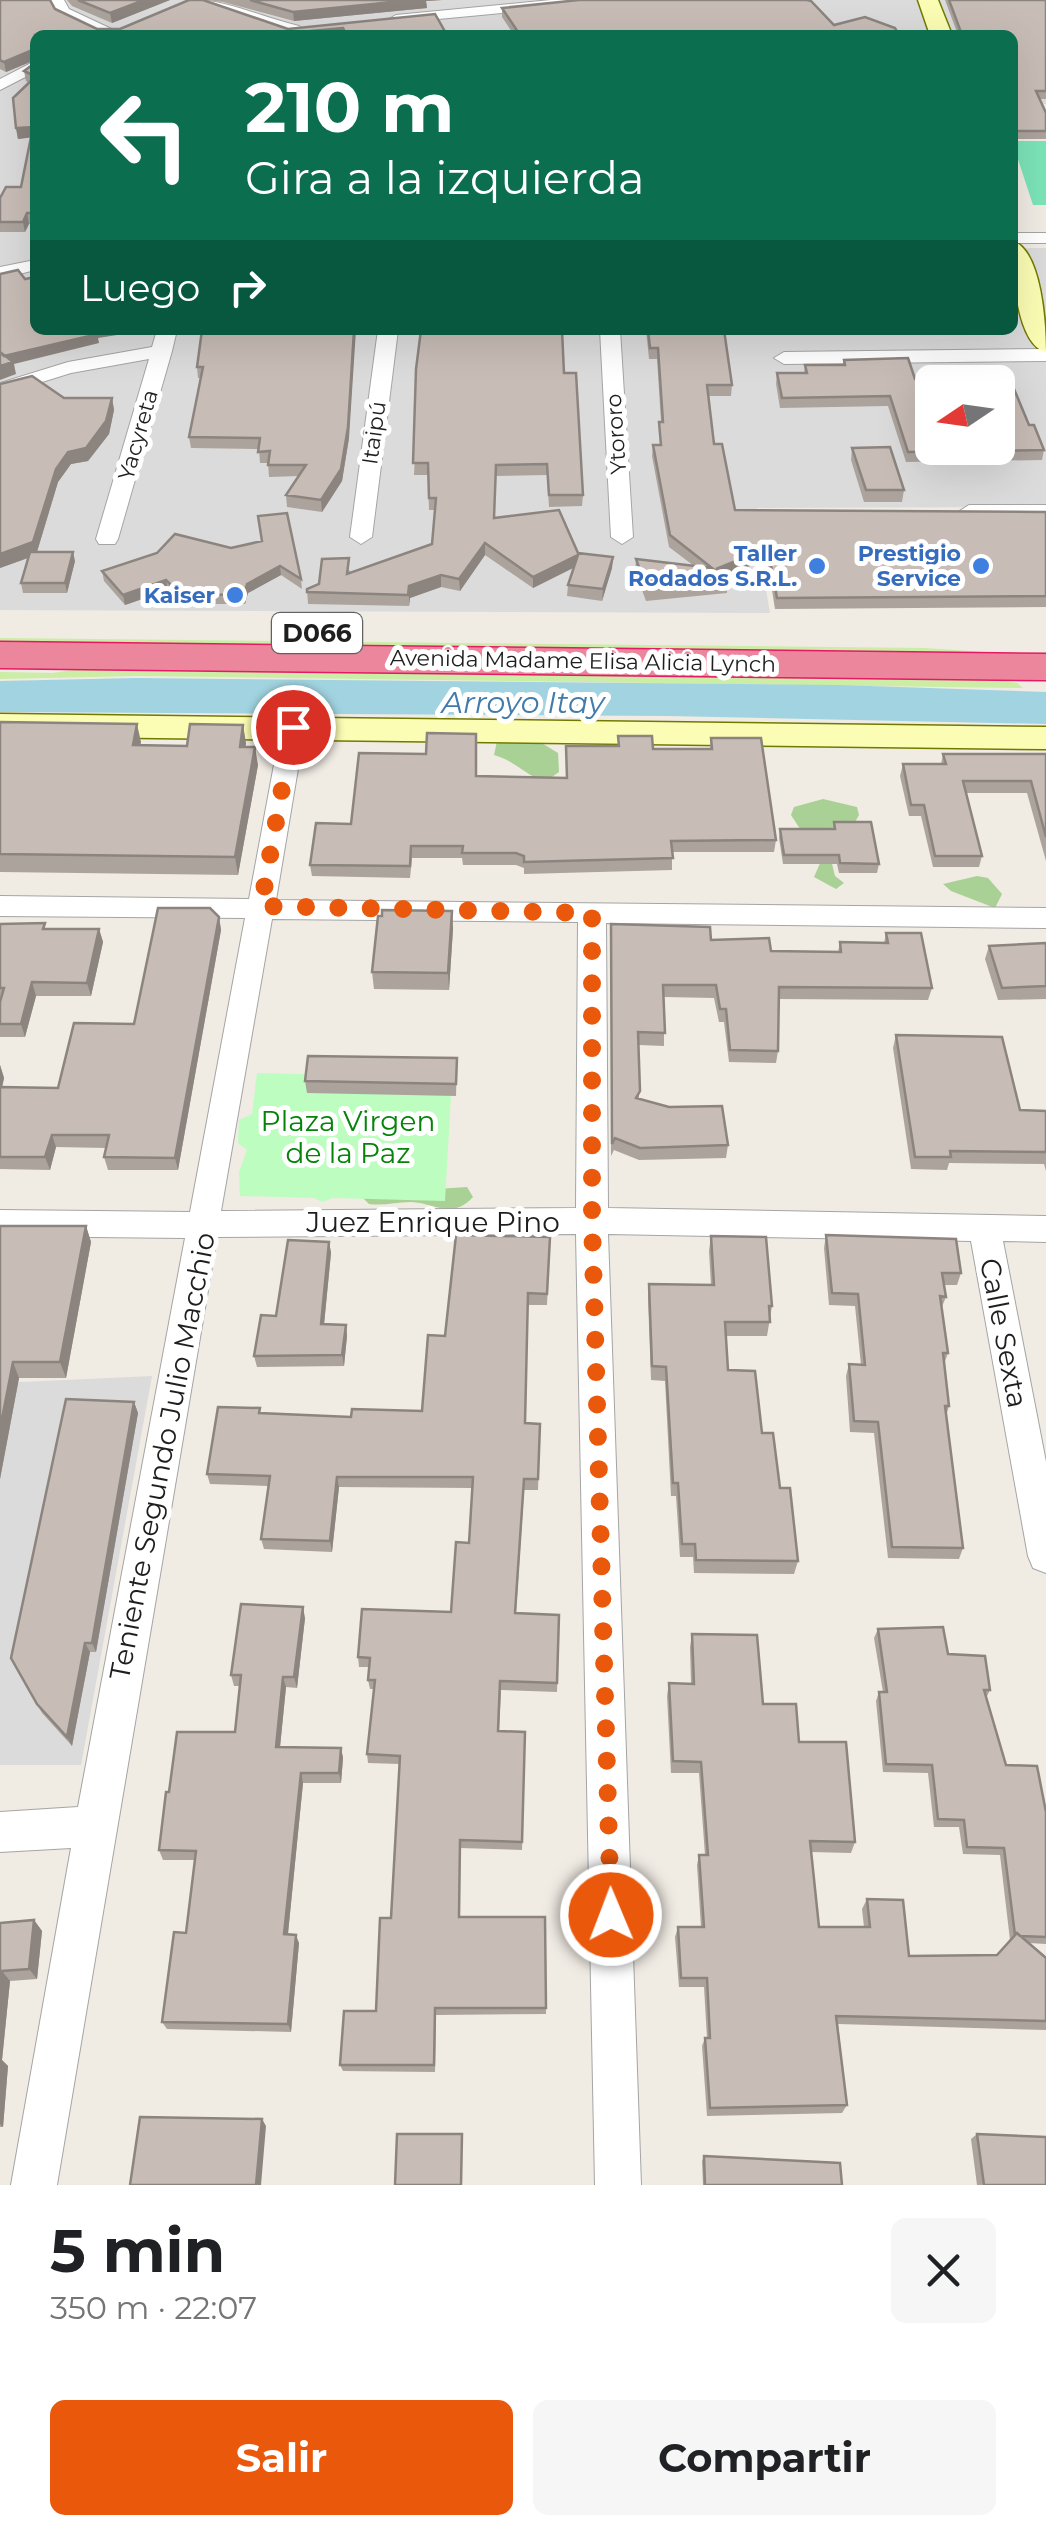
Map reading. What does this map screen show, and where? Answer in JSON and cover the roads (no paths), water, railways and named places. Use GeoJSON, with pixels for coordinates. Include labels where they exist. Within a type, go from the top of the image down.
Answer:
{"type":"FeatureCollection","features":[{"type":"Feature","properties":{"kind":"highway","name":"Avenida Madame Elisa Alicia Lynch"},"geometry":{"type":"LineString","coordinates":[[0,630],[1046,641]]}},
{"type":"Feature","properties":{"kind":"highway","name":"Avenida Madame Elisa Alicia Lynch"},"geometry":{"type":"LineString","coordinates":[[0,654],[1046,667]]}},
{"type":"Feature","properties":{"kind":"main road"},"geometry":{"type":"LineString","coordinates":[[928,0],[938,30]]}},
{"type":"Feature","properties":{"kind":"main road"},"geometry":{"type":"LineString","coordinates":[[1018,265],[1046,344]]}},
{"type":"Feature","properties":{"kind":"main road"},"geometry":{"type":"LineString","coordinates":[[0,724],[1046,738]]}},
{"type":"Feature","properties":{"kind":"street"},"geometry":{"type":"LineString","coordinates":[[57,0],[63,12],[113,30]]}},
{"type":"Feature","properties":{"kind":"street"},"geometry":{"type":"LineString","coordinates":[[175,6],[191,0]]}},
{"type":"Feature","properties":{"kind":"street"},"geometry":{"type":"LineString","coordinates":[[200,0],[288,30]]}},
{"type":"Feature","properties":{"kind":"street"},"geometry":{"type":"LineString","coordinates":[[370,22],[469,18],[598,0]]}},
{"type":"Feature","properties":{"kind":"street"},"geometry":{"type":"LineString","coordinates":[[302,30],[313,27]]}},
{"type":"Feature","properties":{"kind":"street"},"geometry":{"type":"LineString","coordinates":[[2,82],[30,68]]}},
{"type":"Feature","properties":{"kind":"street"},"geometry":{"type":"LineString","coordinates":[[1018,238],[1046,238]]}},
{"type":"Feature","properties":{"kind":"street"},"geometry":{"type":"LineString","coordinates":[[0,259],[30,262]]}},
{"type":"Feature","properties":{"kind":"street"},"geometry":{"type":"LineString","coordinates":[[0,273],[30,264]]}},
{"type":"Feature","properties":{"kind":"street","name":"Itaipú"},"geometry":{"type":"LineString","coordinates":[[361,537],[387,335]]}},
{"type":"Feature","properties":{"kind":"street","name":"Ytororo"},"geometry":{"type":"LineString","coordinates":[[610,335],[622,538]]}},
{"type":"Feature","properties":{"kind":"street"},"geometry":{"type":"LineString","coordinates":[[0,389],[164,341]]}},
{"type":"Feature","properties":{"kind":"street","name":"Yacyreta"},"geometry":{"type":"LineString","coordinates":[[107,539],[164,341]]}},
{"type":"Feature","properties":{"kind":"street"},"geometry":{"type":"LineString","coordinates":[[784,358],[1046,355]]}},
{"type":"Feature","properties":{"kind":"street"},"geometry":{"type":"LineString","coordinates":[[948,512],[1046,512]]}},
{"type":"Feature","properties":{"kind":"street","name":"Teniente Segundo Julio Macchio"},"geometry":{"type":"LineString","coordinates":[[34,2185],[92,1826],[206,1224],[293,727]]}},
{"type":"Feature","properties":{"kind":"street"},"geometry":{"type":"LineString","coordinates":[[0,906],[1046,918]]}},
{"type":"Feature","properties":{"kind":"street"},"geometry":{"type":"LineString","coordinates":[[592,913],[592,1221],[618,2185]]}},
{"type":"Feature","properties":{"kind":"street","name":"Juez Enrique Pino"},"geometry":{"type":"LineString","coordinates":[[0,1223],[592,1221],[1046,1229]]}},
{"type":"Feature","properties":{"kind":"street","name":"Calle Sexta"},"geometry":{"type":"LineString","coordinates":[[984,1227],[1046,1556]]}},
{"type":"Feature","properties":{"kind":"street"},"geometry":{"type":"LineString","coordinates":[[0,1832],[92,1826]]}},
{"type":"Feature","properties":{"kind":"water","name":"Arroyo Itay"},"geometry":{"type":"Polygon","coordinates":[[[136,678],[840,685],[1046,692],[1046,724],[668,716],[0,712],[0,681],[136,678]]]}},
{"type":"Feature","properties":{"kind":"place","name":"Taller Rodados S.R.L."},"geometry":{"type":"Point","coordinates":[817,566]}},
{"type":"Feature","properties":{"kind":"place","name":"Prestigio Service"},"geometry":{"type":"Point","coordinates":[981,566]}},
{"type":"Feature","properties":{"kind":"place","name":"Kaiser"},"geometry":{"type":"Point","coordinates":[235,595]}},
{"type":"Feature","properties":{"kind":"park label","name":"Plaza Virgen de la Paz"},"geometry":{"type":"Point","coordinates":[348,1137]}}]}
